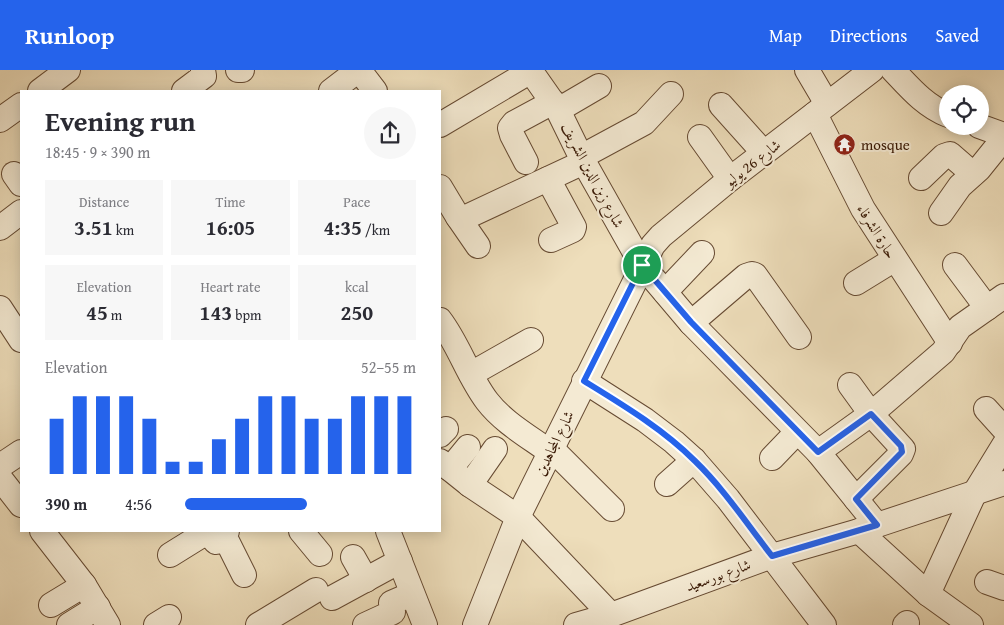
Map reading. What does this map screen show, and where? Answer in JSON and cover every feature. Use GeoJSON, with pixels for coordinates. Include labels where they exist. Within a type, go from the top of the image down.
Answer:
{"type":"FeatureCollection","features":[{"type":"Feature","properties":{"kind":"street"},"geometry":{"type":"LineString","coordinates":[[185,90],[204,76],[203,70]]}},
{"type":"Feature","properties":{"kind":"street"},"geometry":{"type":"LineString","coordinates":[[441,124],[530,70]]}},
{"type":"Feature","properties":{"kind":"street","name":"شارع زين الدين الشريف"},"geometry":{"type":"LineString","coordinates":[[530,70],[556,106],[583,160],[642,265],[691,322],[818,452],[856,499],[868,528],[928,594],[971,625]]}},
{"type":"Feature","properties":{"kind":"street","name":"حارة الشرفاء"},"geometry":{"type":"LineString","coordinates":[[806,70],[859,202],[950,343]]}},
{"type":"Feature","properties":{"kind":"street","name":"شارع 26 يوليو"},"geometry":{"type":"LineString","coordinates":[[642,265],[653,245],[661,236],[730,179],[872,70]]}},
{"type":"Feature","properties":{"kind":"street"},"geometry":{"type":"LineString","coordinates":[[893,70],[922,101],[939,111]]}},
{"type":"Feature","properties":{"kind":"street"},"geometry":{"type":"LineString","coordinates":[[41,90],[66,71]]}},
{"type":"Feature","properties":{"kind":"street"},"geometry":{"type":"LineString","coordinates":[[331,90],[358,72],[362,74],[374,90]]}},
{"type":"Feature","properties":{"kind":"street"},"geometry":{"type":"LineString","coordinates":[[526,162],[512,135],[510,128],[514,123],[599,86]]}},
{"type":"Feature","properties":{"kind":"street"},"geometry":{"type":"LineString","coordinates":[[458,217],[462,220],[583,160],[644,123],[671,94]]}},
{"type":"Feature","properties":{"kind":"street"},"geometry":{"type":"LineString","coordinates":[[721,105],[764,153]]}},
{"type":"Feature","properties":{"kind":"street"},"geometry":{"type":"LineString","coordinates":[[0,120],[20,106]]}},
{"type":"Feature","properties":{"kind":"street"},"geometry":{"type":"LineString","coordinates":[[941,213],[960,186],[974,174],[1004,136],[989,130]]}},
{"type":"Feature","properties":{"kind":"street"},"geometry":{"type":"LineString","coordinates":[[700,137],[730,179]]}},
{"type":"Feature","properties":{"kind":"street"},"geometry":{"type":"LineString","coordinates":[[921,178],[944,156],[950,154],[974,174]]}},
{"type":"Feature","properties":{"kind":"street"},"geometry":{"type":"LineString","coordinates":[[548,179],[574,228],[551,240]]}},
{"type":"Feature","properties":{"kind":"street"},"geometry":{"type":"LineString","coordinates":[[441,189],[478,246]]}},
{"type":"Feature","properties":{"kind":"street"},"geometry":{"type":"LineString","coordinates":[[0,228],[20,213]]}},
{"type":"Feature","properties":{"kind":"street"},"geometry":{"type":"LineString","coordinates":[[664,292],[702,253]]}},
{"type":"Feature","properties":{"kind":"street"},"geometry":{"type":"LineString","coordinates":[[856,283],[895,259]]}},
{"type":"Feature","properties":{"kind":"street","name":"شارع المجاهدين"},"geometry":{"type":"LineString","coordinates":[[475,625],[518,516],[642,265]]}},
{"type":"Feature","properties":{"kind":"street"},"geometry":{"type":"LineString","coordinates":[[818,452],[871,414],[939,355],[950,343],[960,327],[996,302],[955,265]]}},
{"type":"Feature","properties":{"kind":"street"},"geometry":{"type":"LineString","coordinates":[[691,322],[746,276],[752,274],[755,275],[799,337]]}},
{"type":"Feature","properties":{"kind":"street"},"geometry":{"type":"LineString","coordinates":[[0,308],[14,334]]}},
{"type":"Feature","properties":{"kind":"street"},"geometry":{"type":"LineString","coordinates":[[441,322],[487,401],[512,425],[551,450],[612,509]]}},
{"type":"Feature","properties":{"kind":"street"},"geometry":{"type":"LineString","coordinates":[[470,374],[531,340]]}},
{"type":"Feature","properties":{"kind":"street"},"geometry":{"type":"LineString","coordinates":[[584,381],[645,420],[694,460],[717,485],[772,556],[813,621]]}},
{"type":"Feature","properties":{"kind":"street"},"geometry":{"type":"LineString","coordinates":[[850,385],[871,414],[901,446],[902,452],[856,499]]}},
{"type":"Feature","properties":{"kind":"street"},"geometry":{"type":"LineString","coordinates":[[986,409],[1004,429]]}},
{"type":"Feature","properties":{"kind":"street"},"geometry":{"type":"LineString","coordinates":[[772,458],[797,432]]}},
{"type":"Feature","properties":{"kind":"street"},"geometry":{"type":"LineString","coordinates":[[928,594],[974,494],[1004,445]]}},
{"type":"Feature","properties":{"kind":"street"},"geometry":{"type":"LineString","coordinates":[[468,447],[445,465],[470,485],[518,516],[611,615]]}},
{"type":"Feature","properties":{"kind":"street"},"geometry":{"type":"LineString","coordinates":[[470,485],[495,449]]}},
{"type":"Feature","properties":{"kind":"street"},"geometry":{"type":"LineString","coordinates":[[0,466],[20,453]]}},
{"type":"Feature","properties":{"kind":"street"},"geometry":{"type":"LineString","coordinates":[[667,484],[694,460]]}},
{"type":"Feature","properties":{"kind":"street"},"geometry":{"type":"LineString","coordinates":[[0,478],[20,504]]}},
{"type":"Feature","properties":{"kind":"street","name":"شارع بورسعيد"},"geometry":{"type":"LineString","coordinates":[[576,625],[611,615],[772,556],[868,528],[1004,483]]}},
{"type":"Feature","properties":{"kind":"street"},"geometry":{"type":"LineString","coordinates":[[43,532],[84,585],[103,616],[68,625]]}},
{"type":"Feature","properties":{"kind":"street"},"geometry":{"type":"LineString","coordinates":[[170,555],[207,532],[216,542],[226,534],[244,575]]}},
{"type":"Feature","properties":{"kind":"street"},"geometry":{"type":"LineString","coordinates":[[302,532],[320,554]]}},
{"type":"Feature","properties":{"kind":"street"},"geometry":{"type":"LineString","coordinates":[[388,532],[425,625]]}},
{"type":"Feature","properties":{"kind":"street"},"geometry":{"type":"LineString","coordinates":[[353,557],[366,580]]}},
{"type":"Feature","properties":{"kind":"street"},"geometry":{"type":"LineString","coordinates":[[258,625],[324,594],[366,580],[400,561]]}},
{"type":"Feature","properties":{"kind":"street"},"geometry":{"type":"LineString","coordinates":[[51,605],[84,585]]}},
{"type":"Feature","properties":{"kind":"street"},"geometry":{"type":"LineString","coordinates":[[365,625],[391,614],[393,612],[391,603],[412,594]]}},
{"type":"Feature","properties":{"kind":"place","name":"mosque"},"geometry":{"type":"Point","coordinates":[845,144]}},
{"type":"Feature","properties":{"kind":"route"},"geometry":{"type":"LineString","coordinates":[[642,265],[691,322],[818,452],[871,414],[901,446],[902,452],[856,499],[877,525],[772,556],[728,498],[694,460],[645,420],[584,381],[642,265]]}}]}
